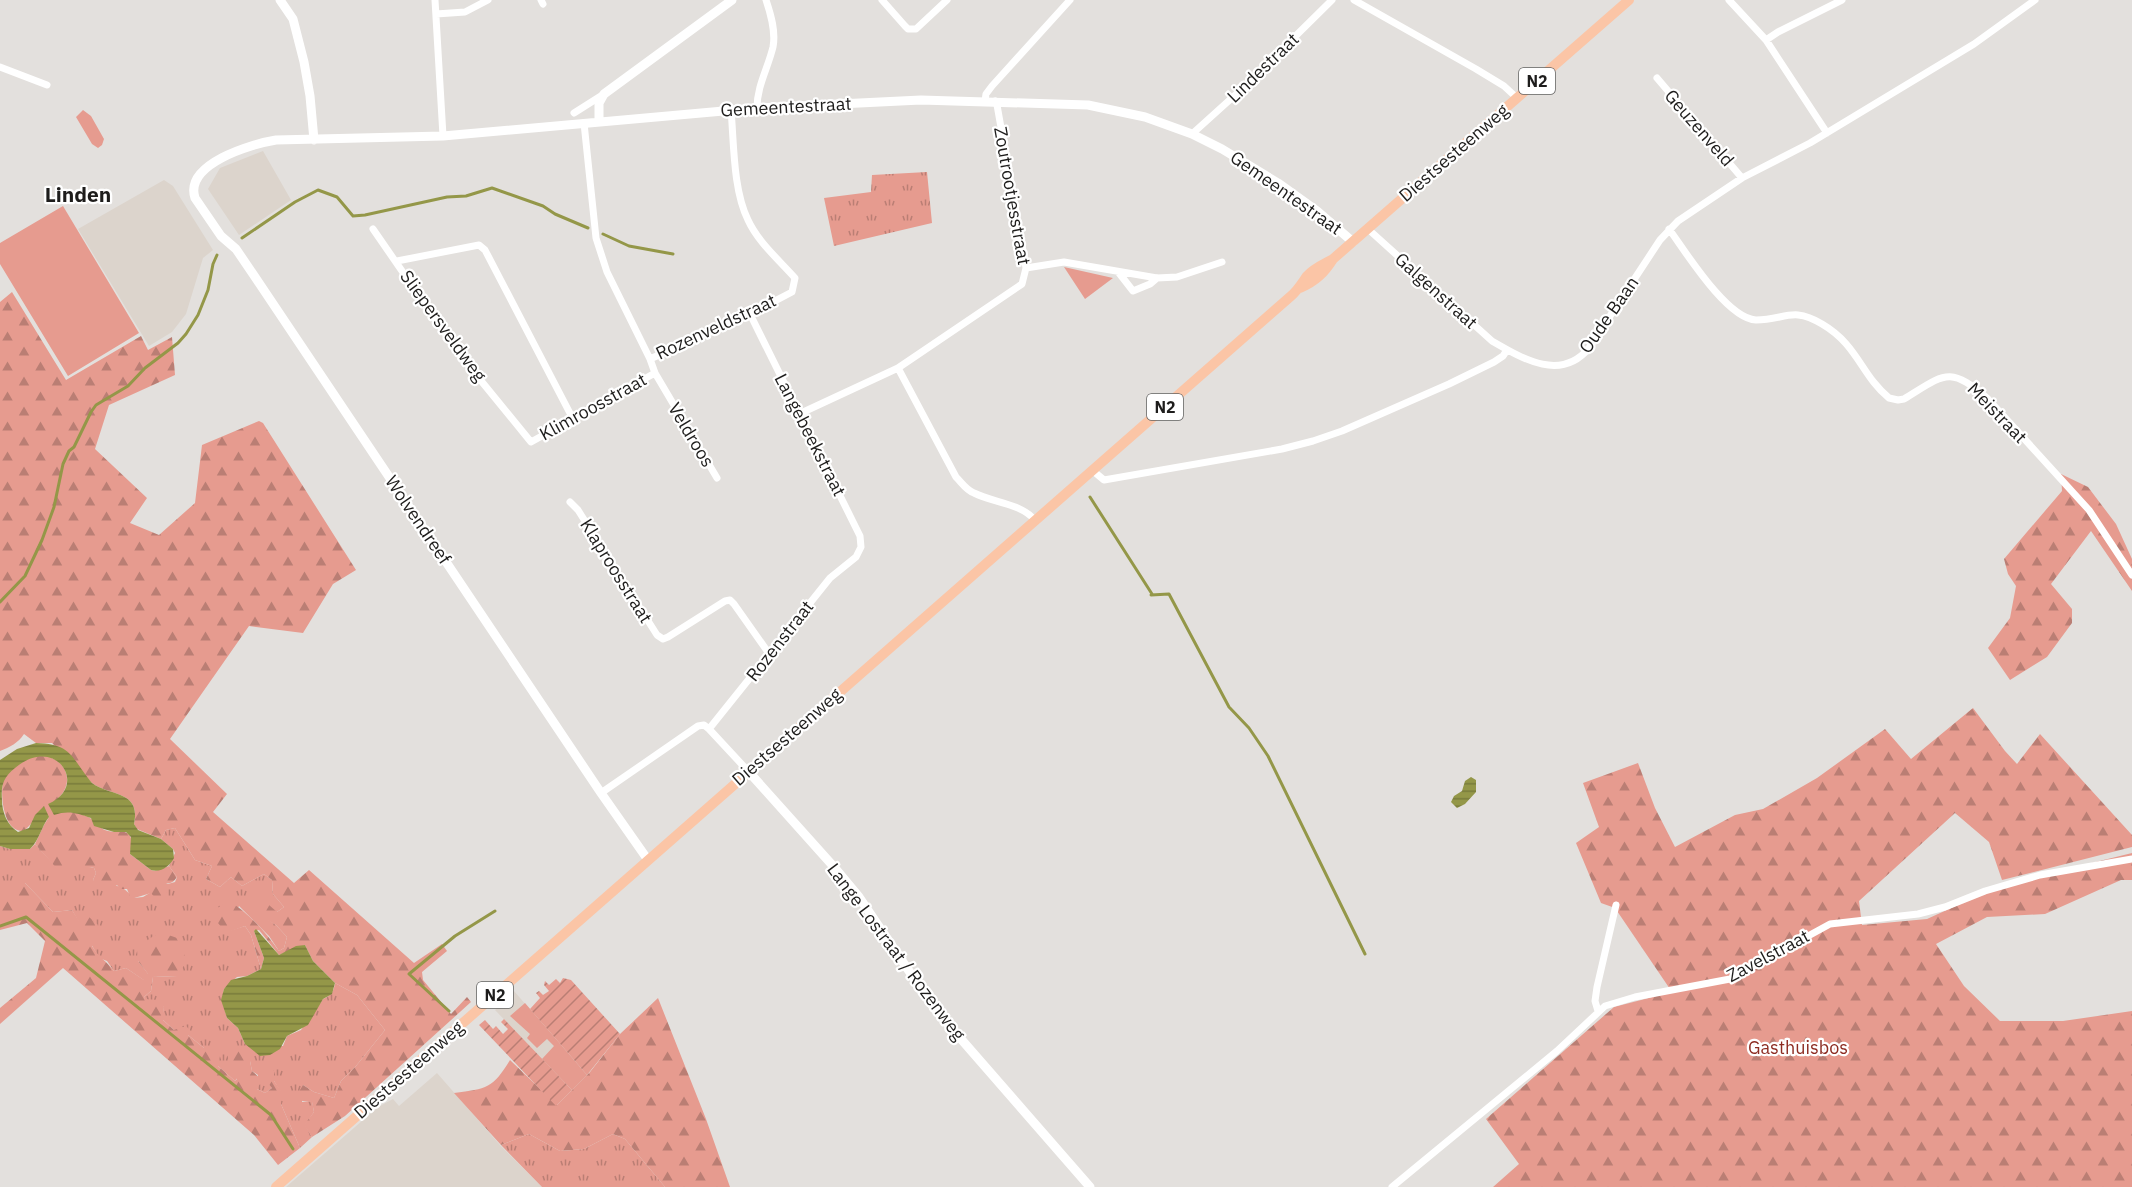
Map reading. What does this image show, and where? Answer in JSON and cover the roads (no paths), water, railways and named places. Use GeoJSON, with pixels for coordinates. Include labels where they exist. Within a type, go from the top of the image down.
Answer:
{"type":"FeatureCollection","features":[{"type":"Feature","properties":{"kind":"main road","name":"Diestsesteenweg"},"geometry":{"type":"LineString","coordinates":[[276,1187],[1300,288],[1307,276],[1318,267],[1333,260],[1629,0]]}},
{"type":"Feature","properties":{"kind":"street"},"geometry":{"type":"LineString","coordinates":[[280,0],[293,19],[304,62],[314,140]]}},
{"type":"Feature","properties":{"kind":"street"},"geometry":{"type":"LineString","coordinates":[[435,0],[443,136]]}},
{"type":"Feature","properties":{"kind":"street"},"geometry":{"type":"LineString","coordinates":[[436,14],[465,12],[488,0]]}},
{"type":"Feature","properties":{"kind":"street"},"geometry":{"type":"LineString","coordinates":[[574,113],[604,94],[732,0]]}},
{"type":"Feature","properties":{"kind":"street"},"geometry":{"type":"LineString","coordinates":[[757,108],[758,91],[773,45],[772,24],[766,0]]}},
{"type":"Feature","properties":{"kind":"street"},"geometry":{"type":"LineString","coordinates":[[882,0],[905,26],[912,29],[921,26],[947,0]]}},
{"type":"Feature","properties":{"kind":"street"},"geometry":{"type":"LineString","coordinates":[[990,101],[986,94],[992,86],[1070,0]]}},
{"type":"Feature","properties":{"kind":"street","name":"Lindestraat"},"geometry":{"type":"LineString","coordinates":[[1192,134],[1244,87],[1332,0]]}},
{"type":"Feature","properties":{"kind":"street"},"geometry":{"type":"LineString","coordinates":[[1354,0],[1476,69],[1504,86],[1517,98]]}},
{"type":"Feature","properties":{"kind":"street"},"geometry":{"type":"LineString","coordinates":[[1729,0],[1766,40],[1827,133]]}},
{"type":"Feature","properties":{"kind":"street"},"geometry":{"type":"LineString","coordinates":[[1766,40],[1842,0]]}},
{"type":"Feature","properties":{"kind":"street","name":"Oude Baan"},"geometry":{"type":"LineString","coordinates":[[1507,350],[1553,367],[1571,364],[1582,357],[1669,229],[1678,221],[1742,178],[1827,133],[1974,44],[2036,0]]}},
{"type":"Feature","properties":{"kind":"street"},"geometry":{"type":"LineString","coordinates":[[0,67],[47,85]]}},
{"type":"Feature","properties":{"kind":"street","name":"Geuzenveld"},"geometry":{"type":"LineString","coordinates":[[1657,78],[1742,178]]}},
{"type":"Feature","properties":{"kind":"street"},"geometry":{"type":"LineString","coordinates":[[598,122],[598,108],[604,94]]}},
{"type":"Feature","properties":{"kind":"street","name":"Gemeentestraat"},"geometry":{"type":"LineString","coordinates":[[192,180],[215,162],[251,146],[276,140],[443,136],[757,108],[921,100],[1088,105],[1145,117],[1192,134],[1260,171],[1317,211],[1353,242]]}},
{"type":"Feature","properties":{"kind":"street","name":"Zoutrootjesstraat"},"geometry":{"type":"LineString","coordinates":[[799,414],[898,368],[952,329],[1022,284],[1026,268],[997,105],[990,101]]}},
{"type":"Feature","properties":{"kind":"street","name":"Rozenveldstraat"},"geometry":{"type":"LineString","coordinates":[[584,123],[596,238],[607,272],[650,359],[750,314],[792,292],[795,278],[756,234],[747,218],[738,185],[731,110]]}},
{"type":"Feature","properties":{"kind":"street","name":"Wolvendreef"},"geometry":{"type":"LineString","coordinates":[[192,180],[193,191],[201,207],[221,236],[236,249],[648,860]]}},
{"type":"Feature","properties":{"kind":"street"},"geometry":{"type":"LineString","coordinates":[[373,229],[397,261]]}},
{"type":"Feature","properties":{"kind":"street","name":"Galgenstraat"},"geometry":{"type":"LineString","coordinates":[[1368,229],[1492,341],[1507,350]]}},
{"type":"Feature","properties":{"kind":"street","name":"Meistraat"},"geometry":{"type":"LineString","coordinates":[[1669,229],[1712,287],[1732,308],[1755,320],[1786,314],[1801,314],[1823,324],[1850,345],[1888,398],[1904,399],[1940,379],[1951,376],[1957,376],[1971,384],[1988,399],[2090,510],[2132,575]]}},
{"type":"Feature","properties":{"kind":"street","name":"Sliepersveldweg"},"geometry":{"type":"LineString","coordinates":[[531,442],[460,355],[397,261],[479,245],[485,250],[573,419]]}},
{"type":"Feature","properties":{"kind":"street"},"geometry":{"type":"LineString","coordinates":[[1026,268],[1064,262],[1157,278],[1177,277],[1222,262]]}},
{"type":"Feature","properties":{"kind":"street"},"geometry":{"type":"LineString","coordinates":[[1119,273],[1133,291],[1150,284],[1157,278]]}},
{"type":"Feature","properties":{"kind":"street","name":"Langebeekstraat"},"geometry":{"type":"LineString","coordinates":[[750,314],[860,536],[861,547],[856,557]]}},
{"type":"Feature","properties":{"kind":"street"},"geometry":{"type":"LineString","coordinates":[[1092,470],[1104,480],[1282,449],[1313,441],[1342,431],[1449,384],[1494,362],[1507,350]]}},
{"type":"Feature","properties":{"kind":"street","name":"Veldroos"},"geometry":{"type":"LineString","coordinates":[[650,359],[655,373],[717,478]]}},
{"type":"Feature","properties":{"kind":"street"},"geometry":{"type":"LineString","coordinates":[[898,368],[956,477],[966,489],[1028,512],[1035,520]]}},
{"type":"Feature","properties":{"kind":"street","name":"Klimroosstraat"},"geometry":{"type":"LineString","coordinates":[[531,442],[655,373]]}},
{"type":"Feature","properties":{"kind":"street","name":"Klaproosstraat"},"geometry":{"type":"LineString","coordinates":[[570,502],[578,510],[657,635],[663,639],[668,637],[730,600],[770,655]]}},
{"type":"Feature","properties":{"kind":"street","name":"Rozenstraat"},"geometry":{"type":"LineString","coordinates":[[709,729],[830,578],[856,557]]}},
{"type":"Feature","properties":{"kind":"street"},"geometry":{"type":"LineString","coordinates":[[601,793],[698,726],[704,725],[748,771]]}},
{"type":"Feature","properties":{"kind":"street","name":"Lange Lostraat / Rozenweg"},"geometry":{"type":"LineString","coordinates":[[748,771],[859,897],[934,1008],[1090,1187]]}},
{"type":"Feature","properties":{"kind":"street","name":"Zavelstraat"},"geometry":{"type":"LineString","coordinates":[[1392,1187],[1557,1051],[1605,1006],[1619,1001],[1730,979],[1830,924],[1918,914],[1945,907],[1985,891],[2040,876],[2132,859]]}},
{"type":"Feature","properties":{"kind":"street"},"geometry":{"type":"LineString","coordinates":[[1598,1011],[1595,1001],[1597,987],[1616,905]]}},
{"type":"Feature","properties":{"kind":"waterway"},"geometry":{"type":"LineString","coordinates":[[242,238],[295,202],[318,190],[337,197],[353,216],[447,197],[466,196],[492,188],[543,206],[555,214],[588,228]]}},
{"type":"Feature","properties":{"kind":"waterway"},"geometry":{"type":"LineString","coordinates":[[603,234],[629,246],[673,254]]}},
{"type":"Feature","properties":{"kind":"waterway"},"geometry":{"type":"LineString","coordinates":[[0,602],[25,576],[54,507],[63,464],[91,412],[96,405],[128,386],[145,368],[178,343],[186,334],[198,315],[208,290],[217,255]]}},
{"type":"Feature","properties":{"kind":"waterway"},"geometry":{"type":"LineString","coordinates":[[1090,497],[1152,594]]}},
{"type":"Feature","properties":{"kind":"waterway"},"geometry":{"type":"LineString","coordinates":[[1151,595],[1169,594],[1229,707],[1249,728],[1268,756],[1365,954]]}},
{"type":"Feature","properties":{"kind":"waterway"},"geometry":{"type":"LineString","coordinates":[[449,1011],[409,974],[455,936],[495,911]]}},
{"type":"Feature","properties":{"kind":"waterway"},"geometry":{"type":"LineString","coordinates":[[0,926],[26,917],[271,1115],[293,1149]]}},
{"type":"Feature","properties":{"kind":"district","name":"Linden"},"geometry":{"type":"Point","coordinates":[78,195]}},
{"type":"Feature","properties":{"kind":"park label","name":"Gasthuisbos"},"geometry":{"type":"Point","coordinates":[1798,1048]}}]}
